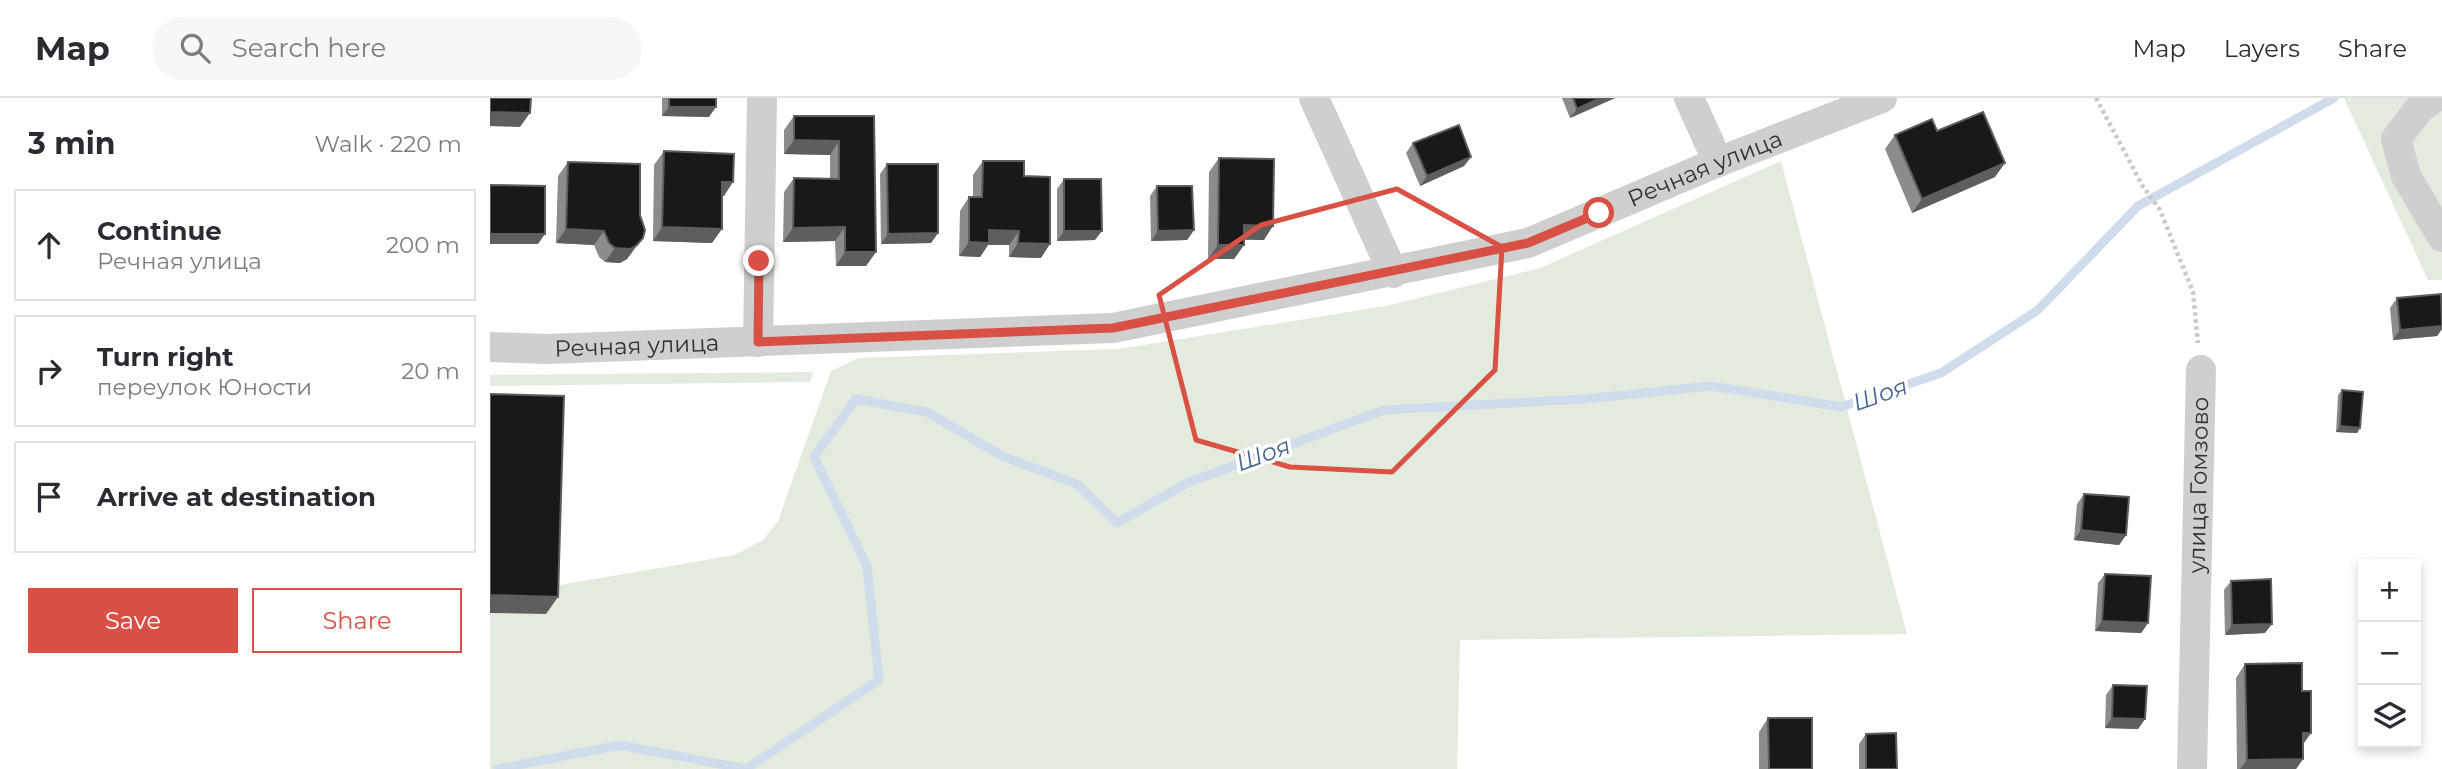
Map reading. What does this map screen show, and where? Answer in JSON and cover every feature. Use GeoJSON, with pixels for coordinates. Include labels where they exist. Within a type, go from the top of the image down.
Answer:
{"type":"FeatureCollection","features":[{"type":"Feature","properties":{"kind":"street"},"geometry":{"type":"LineString","coordinates":[[758,342],[762,98]]}},
{"type":"Feature","properties":{"kind":"street"},"geometry":{"type":"LineString","coordinates":[[1314,98],[1393,273]]}},
{"type":"Feature","properties":{"kind":"street"},"geometry":{"type":"LineString","coordinates":[[1689,98],[1718,162]]}},
{"type":"Feature","properties":{"kind":"street","name":"Речная улица"},"geometry":{"type":"LineString","coordinates":[[490,347],[547,349],[1113,328],[1393,273],[1528,243],[1718,162],[1882,98]]}},
{"type":"Feature","properties":{"kind":"street"},"geometry":{"type":"LineString","coordinates":[[2434,98],[2419,109],[2396,139],[2406,176],[2442,237]]}},
{"type":"Feature","properties":{"kind":"street","name":"улица Гомзово"},"geometry":{"type":"LineString","coordinates":[[2192,769],[2201,370]]}},
{"type":"Feature","properties":{"kind":"path","name":"улица Гомзово"},"geometry":{"type":"LineString","coordinates":[[2096,98],[2142,185],[2160,211],[2193,292],[2201,370]]}},
{"type":"Feature","properties":{"kind":"highlighted area"},"geometry":{"type":"Polygon","coordinates":[[[1397,189],[1502,247],[1495,370],[1392,472],[1290,467],[1196,440],[1159,295],[1261,225],[1397,189]]]}},
{"type":"Feature","properties":{"kind":"shaded area"},"geometry":{"type":"Polygon","coordinates":[[[2344,98],[2442,98],[2442,280],[2428,280],[2344,98]]]}},
{"type":"Feature","properties":{"kind":"shaded area"},"geometry":{"type":"Polygon","coordinates":[[[1781,161],[1907,634],[1460,640],[1457,769],[490,769],[490,597],[734,555],[763,540],[778,521],[831,371],[859,358],[1119,349],[1386,306],[1540,268],[1781,161]]]}},
{"type":"Feature","properties":{"kind":"shaded area"},"geometry":{"type":"Polygon","coordinates":[[[813,372],[810,382],[490,386],[490,375],[813,372]]]}},
{"type":"Feature","properties":{"kind":"building"},"geometry":{"type":"Polygon","coordinates":[[[490,98],[531,98],[530,113],[490,112],[490,98]]]}},
{"type":"Feature","properties":{"kind":"building"},"geometry":{"type":"Polygon","coordinates":[[[669,98],[716,98],[716,107],[669,107],[669,98]]]}},
{"type":"Feature","properties":{"kind":"building"},"geometry":{"type":"Polygon","coordinates":[[[1573,98],[1600,98],[1577,109],[1573,98]]]}},
{"type":"Feature","properties":{"kind":"building"},"geometry":{"type":"Polygon","coordinates":[[[1983,112],[2005,163],[1922,199],[1895,135],[1932,119],[1937,131],[1983,112]]]}},
{"type":"Feature","properties":{"kind":"building"},"geometry":{"type":"Polygon","coordinates":[[[794,116],[874,116],[876,252],[845,252],[845,227],[793,228],[794,178],[839,179],[839,141],[794,140],[794,116]]]}},
{"type":"Feature","properties":{"kind":"building"},"geometry":{"type":"Polygon","coordinates":[[[1459,125],[1471,157],[1427,176],[1413,143],[1459,125]]]}},
{"type":"Feature","properties":{"kind":"building"},"geometry":{"type":"Polygon","coordinates":[[[664,151],[734,154],[733,182],[722,182],[722,229],[662,227],[664,151]]]}},
{"type":"Feature","properties":{"kind":"building"},"geometry":{"type":"Polygon","coordinates":[[[1219,158],[1274,159],[1273,226],[1244,225],[1244,245],[1218,245],[1219,158]]]}},
{"type":"Feature","properties":{"kind":"building"},"geometry":{"type":"Polygon","coordinates":[[[983,161],[1024,161],[1024,176],[1050,177],[1050,244],[1018,243],[1019,231],[989,230],[989,243],[969,242],[969,197],[982,197],[983,161]]]}},
{"type":"Feature","properties":{"kind":"building"},"geometry":{"type":"Polygon","coordinates":[[[568,162],[640,164],[640,215],[645,230],[637,245],[630,249],[615,248],[609,243],[604,231],[566,229],[568,162]]]}},
{"type":"Feature","properties":{"kind":"building"},"geometry":{"type":"Polygon","coordinates":[[[887,164],[938,164],[938,233],[888,234],[887,164]]]}},
{"type":"Feature","properties":{"kind":"building"},"geometry":{"type":"Polygon","coordinates":[[[1064,179],[1101,179],[1102,231],[1064,231],[1064,179]]]}},
{"type":"Feature","properties":{"kind":"building"},"geometry":{"type":"Polygon","coordinates":[[[490,185],[545,186],[545,234],[490,234],[490,185]]]}},
{"type":"Feature","properties":{"kind":"building"},"geometry":{"type":"Polygon","coordinates":[[[1157,186],[1192,186],[1194,230],[1158,231],[1157,186]]]}},
{"type":"Feature","properties":{"kind":"building"},"geometry":{"type":"Polygon","coordinates":[[[2441,294],[2442,326],[2400,330],[2397,298],[2441,294]]]}},
{"type":"Feature","properties":{"kind":"building"},"geometry":{"type":"Polygon","coordinates":[[[2342,390],[2363,392],[2360,428],[2340,426],[2342,390]]]}},
{"type":"Feature","properties":{"kind":"building"},"geometry":{"type":"Polygon","coordinates":[[[490,394],[564,396],[558,597],[490,595],[490,394]]]}},
{"type":"Feature","properties":{"kind":"building"},"geometry":{"type":"Polygon","coordinates":[[[2084,494],[2129,497],[2126,535],[2081,530],[2084,494]]]}},
{"type":"Feature","properties":{"kind":"building"},"geometry":{"type":"Polygon","coordinates":[[[2105,574],[2151,576],[2148,623],[2102,621],[2105,574]]]}},
{"type":"Feature","properties":{"kind":"building"},"geometry":{"type":"Polygon","coordinates":[[[2271,579],[2272,624],[2232,625],[2231,581],[2271,579]]]}},
{"type":"Feature","properties":{"kind":"building"},"geometry":{"type":"Polygon","coordinates":[[[2302,663],[2302,691],[2311,691],[2311,733],[2303,733],[2303,759],[2247,760],[2245,664],[2302,663]]]}},
{"type":"Feature","properties":{"kind":"building"},"geometry":{"type":"Polygon","coordinates":[[[2113,685],[2147,686],[2145,719],[2112,718],[2113,685]]]}},
{"type":"Feature","properties":{"kind":"building"},"geometry":{"type":"Polygon","coordinates":[[[1768,718],[1812,718],[1812,769],[1769,769],[1768,718]]]}},
{"type":"Feature","properties":{"kind":"building"},"geometry":{"type":"Polygon","coordinates":[[[1896,733],[1897,769],[1866,769],[1866,734],[1896,733]]]}},
{"type":"Feature","properties":{"kind":"waterway","name":"Шоя"},"geometry":{"type":"LineString","coordinates":[[498,769],[620,745],[746,769],[879,680],[867,566],[814,457],[856,399],[927,412],[1002,456],[1077,484],[1117,523],[1187,483],[1384,410],[1585,399],[1711,386],[1841,407],[1941,373],[2038,310],[2138,206],[2334,98]]}},
{"type":"Feature","properties":{"kind":"route"},"geometry":{"type":"LineString","coordinates":[[759,261],[758,342],[1113,328],[1393,273],[1528,243],[1599,213]]}}]}
